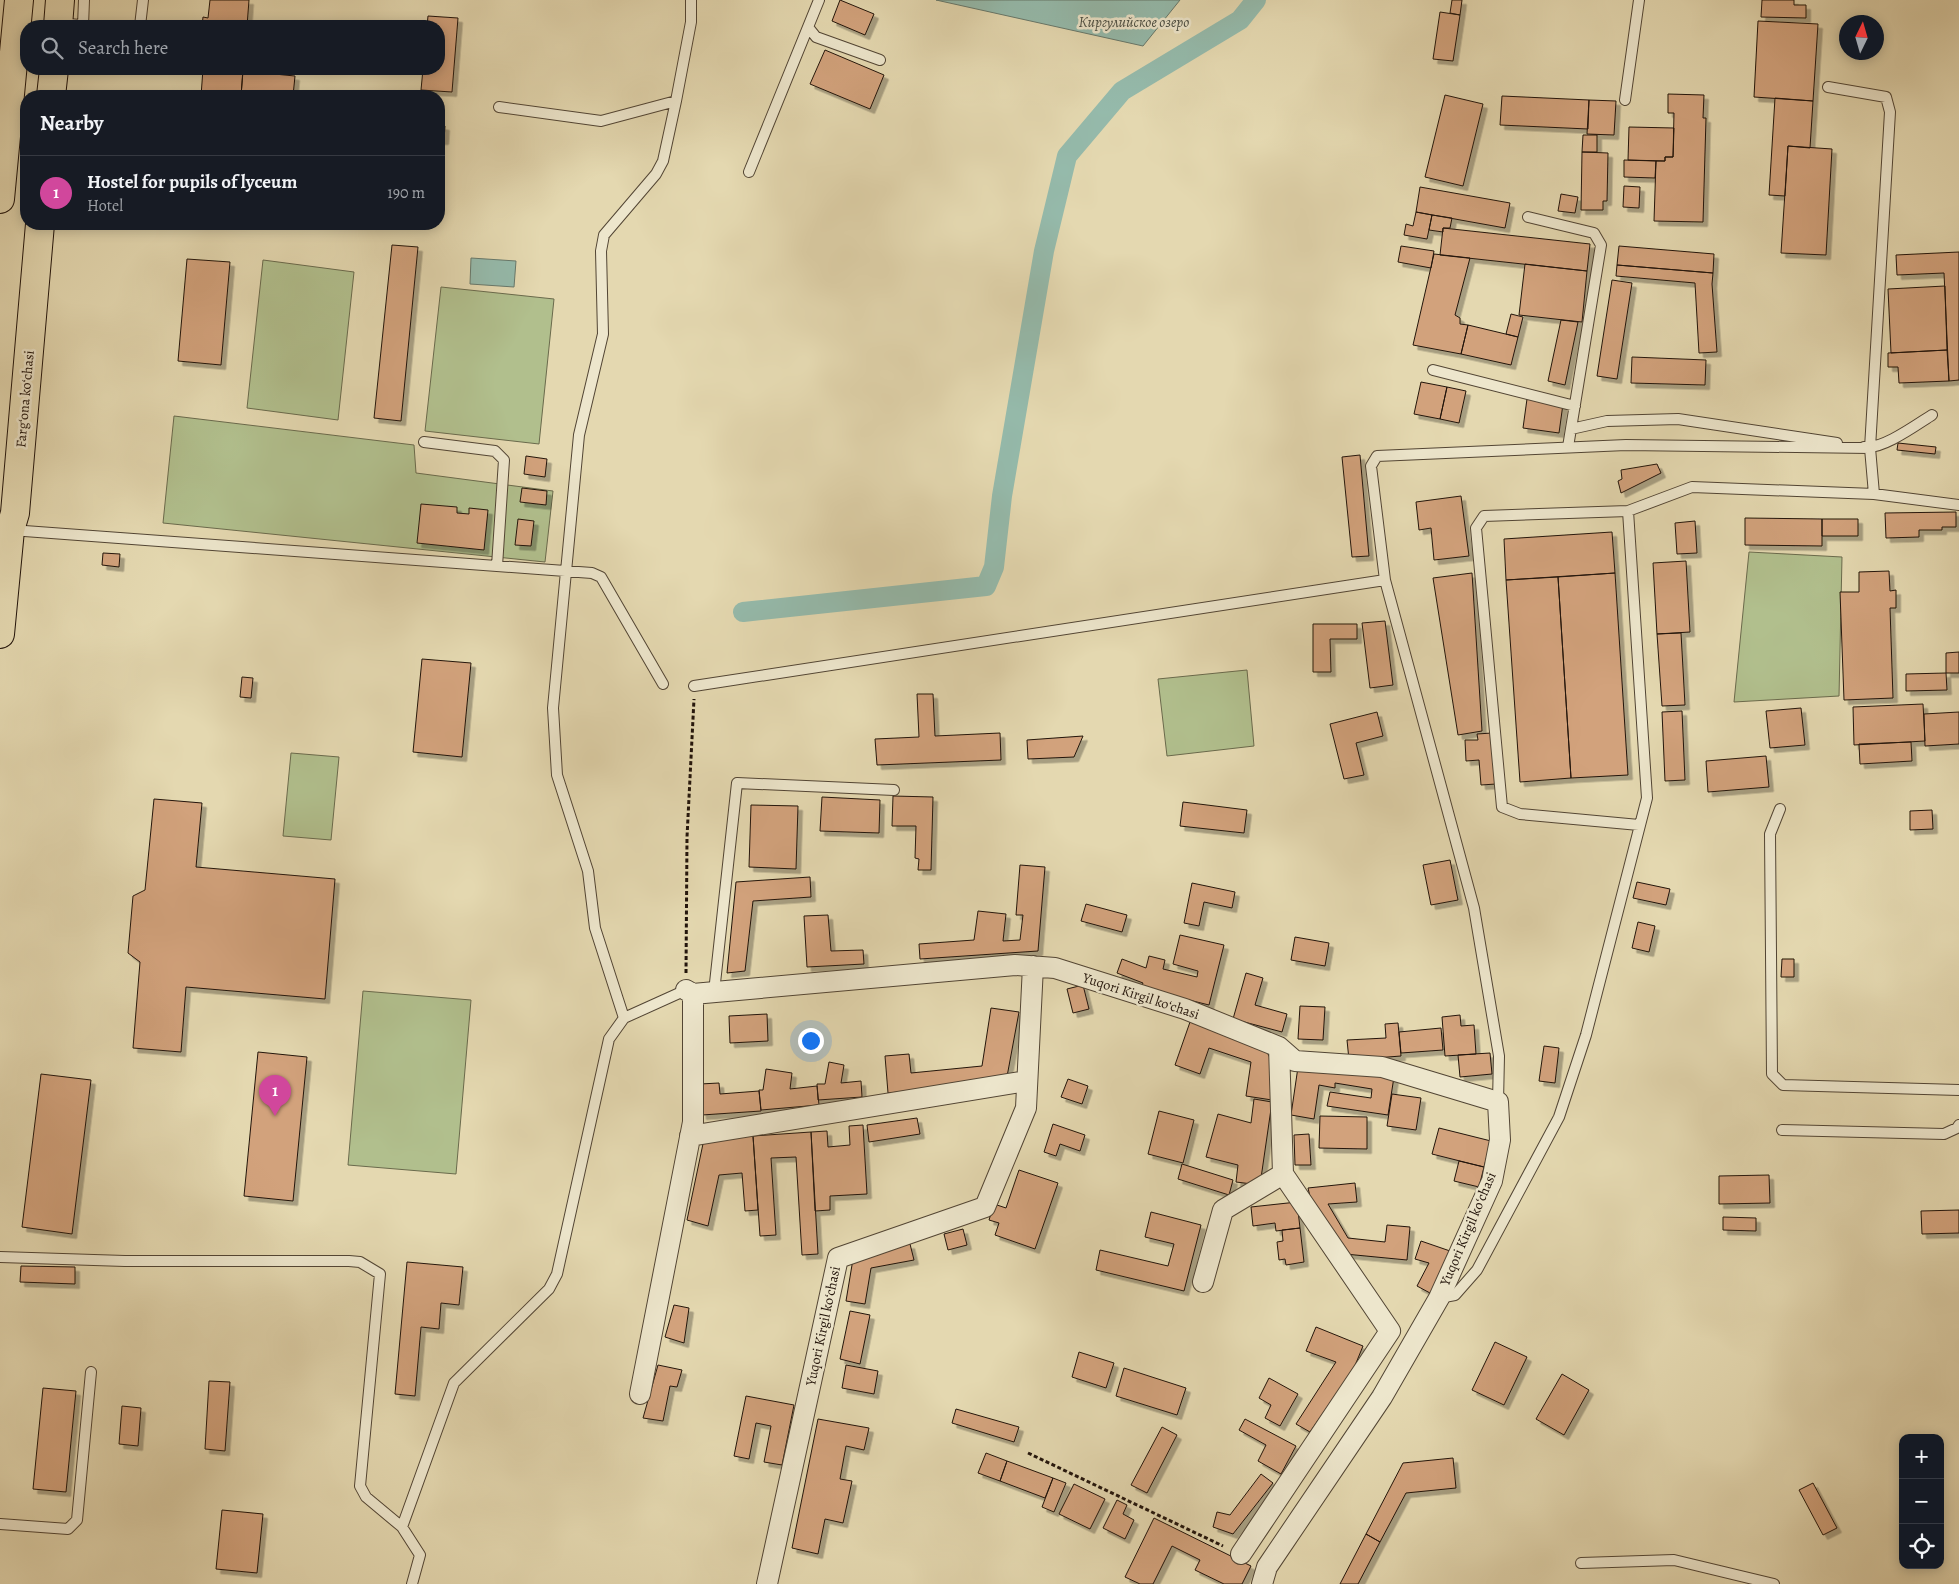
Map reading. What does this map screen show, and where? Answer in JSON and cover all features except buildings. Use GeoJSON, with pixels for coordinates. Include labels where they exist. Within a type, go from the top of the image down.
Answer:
{"type":"FeatureCollection","features":[{"type":"Feature","properties":{"kind":"main road"},"geometry":{"type":"LineString","coordinates":[[0,199],[3,129],[19,0]]}},
{"type":"Feature","properties":{"kind":"main road"},"geometry":{"type":"LineString","coordinates":[[52,90],[53,75]]}},
{"type":"Feature","properties":{"kind":"main road","name":"Fargʻona koʻchasi"},"geometry":{"type":"LineString","coordinates":[[0,634],[5,530],[15,513],[39,230]]}},
{"type":"Feature","properties":{"kind":"street","name":"Yuqori Kirgil koʻchasi"},"geometry":{"type":"LineString","coordinates":[[689,992],[714,992],[1015,965],[1055,968],[1186,1009],[1278,1047],[1295,1061],[1382,1067],[1498,1102],[1500,1140],[1492,1181],[1439,1298],[1382,1397],[1267,1567],[1262,1584]]}},
{"type":"Feature","properties":{"kind":"street","name":"Yuqori Kirgil koʻchasi"},"geometry":{"type":"LineString","coordinates":[[767,1584],[838,1258],[985,1207],[1026,1108],[1032,966]]}},
{"type":"Feature","properties":{"kind":"street"},"geometry":{"type":"LineString","coordinates":[[640,1394],[693,1122],[689,992]]}},
{"type":"Feature","properties":{"kind":"street"},"geometry":{"type":"LineString","coordinates":[[1240,1554],[1390,1331],[1283,1174],[1278,1047]]}},
{"type":"Feature","properties":{"kind":"street"},"geometry":{"type":"LineString","coordinates":[[690,1136],[1027,1081]]}},
{"type":"Feature","properties":{"kind":"street"},"geometry":{"type":"LineString","coordinates":[[1203,1282],[1223,1210],[1283,1174]]}},
{"type":"Feature","properties":{"kind":"lane"},"geometry":{"type":"LineString","coordinates":[[65,19],[84,0]]}},
{"type":"Feature","properties":{"kind":"lane"},"geometry":{"type":"LineString","coordinates":[[141,20],[143,0]]}},
{"type":"Feature","properties":{"kind":"lane"},"geometry":{"type":"LineString","coordinates":[[624,1018],[595,928],[588,871],[557,775],[553,708],[578,435],[603,334],[600,251],[604,235],[656,174],[663,161],[691,22],[691,0]]}},
{"type":"Feature","properties":{"kind":"lane"},"geometry":{"type":"LineString","coordinates":[[749,172],[819,0]]}},
{"type":"Feature","properties":{"kind":"lane"},"geometry":{"type":"LineString","coordinates":[[1625,100],[1639,0]]}},
{"type":"Feature","properties":{"kind":"lane"},"geometry":{"type":"LineString","coordinates":[[808,26],[816,37],[880,60]]}},
{"type":"Feature","properties":{"kind":"lane"},"geometry":{"type":"LineString","coordinates":[[1828,87],[1886,97],[1890,112],[1870,448],[1874,494]]}},
{"type":"Feature","properties":{"kind":"lane"},"geometry":{"type":"LineString","coordinates":[[499,107],[601,120],[676,101]]}},
{"type":"Feature","properties":{"kind":"lane"},"geometry":{"type":"LineString","coordinates":[[1528,217],[1594,233],[1601,245],[1568,447]]}},
{"type":"Feature","properties":{"kind":"lane"},"geometry":{"type":"LineString","coordinates":[[1432,370],[1575,406]]}},
{"type":"Feature","properties":{"kind":"lane"},"geometry":{"type":"LineString","coordinates":[[1498,1102],[1499,1056],[1474,908],[1386,580],[1371,466],[1377,456],[1626,445],[1870,448],[1891,440],[1932,415]]}},
{"type":"Feature","properties":{"kind":"lane"},"geometry":{"type":"LineString","coordinates":[[1571,429],[1607,421],[1678,419],[1788,434],[1870,448]]}},
{"type":"Feature","properties":{"kind":"lane"},"geometry":{"type":"LineString","coordinates":[[424,442],[495,451],[504,460],[497,566]]}},
{"type":"Feature","properties":{"kind":"lane"},"geometry":{"type":"LineString","coordinates":[[1639,825],[1520,814],[1502,807],[1476,528],[1484,516],[1628,511],[1692,487],[1874,494],[1959,505]]}},
{"type":"Feature","properties":{"kind":"lane"},"geometry":{"type":"LineString","coordinates":[[1439,1298],[1455,1295],[1477,1270],[1559,1117],[1586,1035],[1647,798],[1628,511]]}},
{"type":"Feature","properties":{"kind":"lane"},"geometry":{"type":"LineString","coordinates":[[5,530],[592,573],[600,577],[663,684]]}},
{"type":"Feature","properties":{"kind":"lane"},"geometry":{"type":"LineString","coordinates":[[694,686],[1386,580]]}},
{"type":"Feature","properties":{"kind":"lane"},"geometry":{"type":"LineString","coordinates":[[714,992],[737,783],[894,790]]}},
{"type":"Feature","properties":{"kind":"lane"},"geometry":{"type":"LineString","coordinates":[[1780,809],[1770,834],[1772,1074],[1783,1085],[1959,1090]]}},
{"type":"Feature","properties":{"kind":"lane"},"geometry":{"type":"LineString","coordinates":[[402,1527],[454,1384],[549,1289],[557,1274],[609,1039],[624,1018],[689,992]]}},
{"type":"Feature","properties":{"kind":"lane"},"geometry":{"type":"LineString","coordinates":[[1782,1130],[1944,1134],[1957,1128],[1959,1125]]}},
{"type":"Feature","properties":{"kind":"lane"},"geometry":{"type":"LineString","coordinates":[[0,1258],[126,1261],[360,1262],[380,1274],[360,1486],[366,1497],[402,1527],[420,1555],[412,1584]]}},
{"type":"Feature","properties":{"kind":"lane"},"geometry":{"type":"LineString","coordinates":[[0,1524],[68,1529],[77,1520],[91,1372]]}},
{"type":"Feature","properties":{"kind":"lane"},"geometry":{"type":"LineString","coordinates":[[1581,1563],[1674,1560],[1774,1584]]}},
{"type":"Feature","properties":{"kind":"path"},"geometry":{"type":"LineString","coordinates":[[689,992],[687,837],[694,686]]}},
{"type":"Feature","properties":{"kind":"path"},"geometry":{"type":"LineString","coordinates":[[1028,1453],[1240,1554]]}},
{"type":"Feature","properties":{"kind":"green space"},"geometry":{"type":"Polygon","coordinates":[[[263,260],[354,272],[338,420],[247,408],[263,260]]]}},
{"type":"Feature","properties":{"kind":"green space"},"geometry":{"type":"Polygon","coordinates":[[[441,287],[554,299],[539,444],[425,431],[441,287]]]}},
{"type":"Feature","properties":{"kind":"green space"},"geometry":{"type":"Polygon","coordinates":[[[174,416],[414,445],[416,473],[553,491],[545,562],[163,523],[174,416]]]}},
{"type":"Feature","properties":{"kind":"green space"},"geometry":{"type":"Polygon","coordinates":[[[1749,552],[1842,557],[1839,696],[1734,702],[1749,552]]]}},
{"type":"Feature","properties":{"kind":"green space"},"geometry":{"type":"Polygon","coordinates":[[[1247,670],[1254,746],[1167,756],[1158,679],[1247,670]]]}},
{"type":"Feature","properties":{"kind":"green space"},"geometry":{"type":"Polygon","coordinates":[[[291,753],[339,757],[331,840],[283,836],[291,753]]]}},
{"type":"Feature","properties":{"kind":"green space"},"geometry":{"type":"Polygon","coordinates":[[[363,991],[471,1000],[456,1174],[348,1165],[363,991]]]}},
{"type":"Feature","properties":{"kind":"water","name":"Киргулийское озеро"},"geometry":{"type":"Polygon","coordinates":[[[936,0],[1180,0],[1143,46],[936,0]]]}},
{"type":"Feature","properties":{"kind":"water"},"geometry":{"type":"Polygon","coordinates":[[[471,258],[516,261],[514,287],[470,284],[471,258]]]}},
{"type":"Feature","properties":{"kind":"waterway"},"geometry":{"type":"LineString","coordinates":[[743,612],[986,586],[994,567],[1002,496],[1044,251],[1067,156],[1122,91],[1240,20],[1256,0]]}},
{"type":"Feature","properties":{"kind":"place","name":"Hostel for pupils of lyceum"},"geometry":{"type":"Point","coordinates":[275,1116]}}]}
